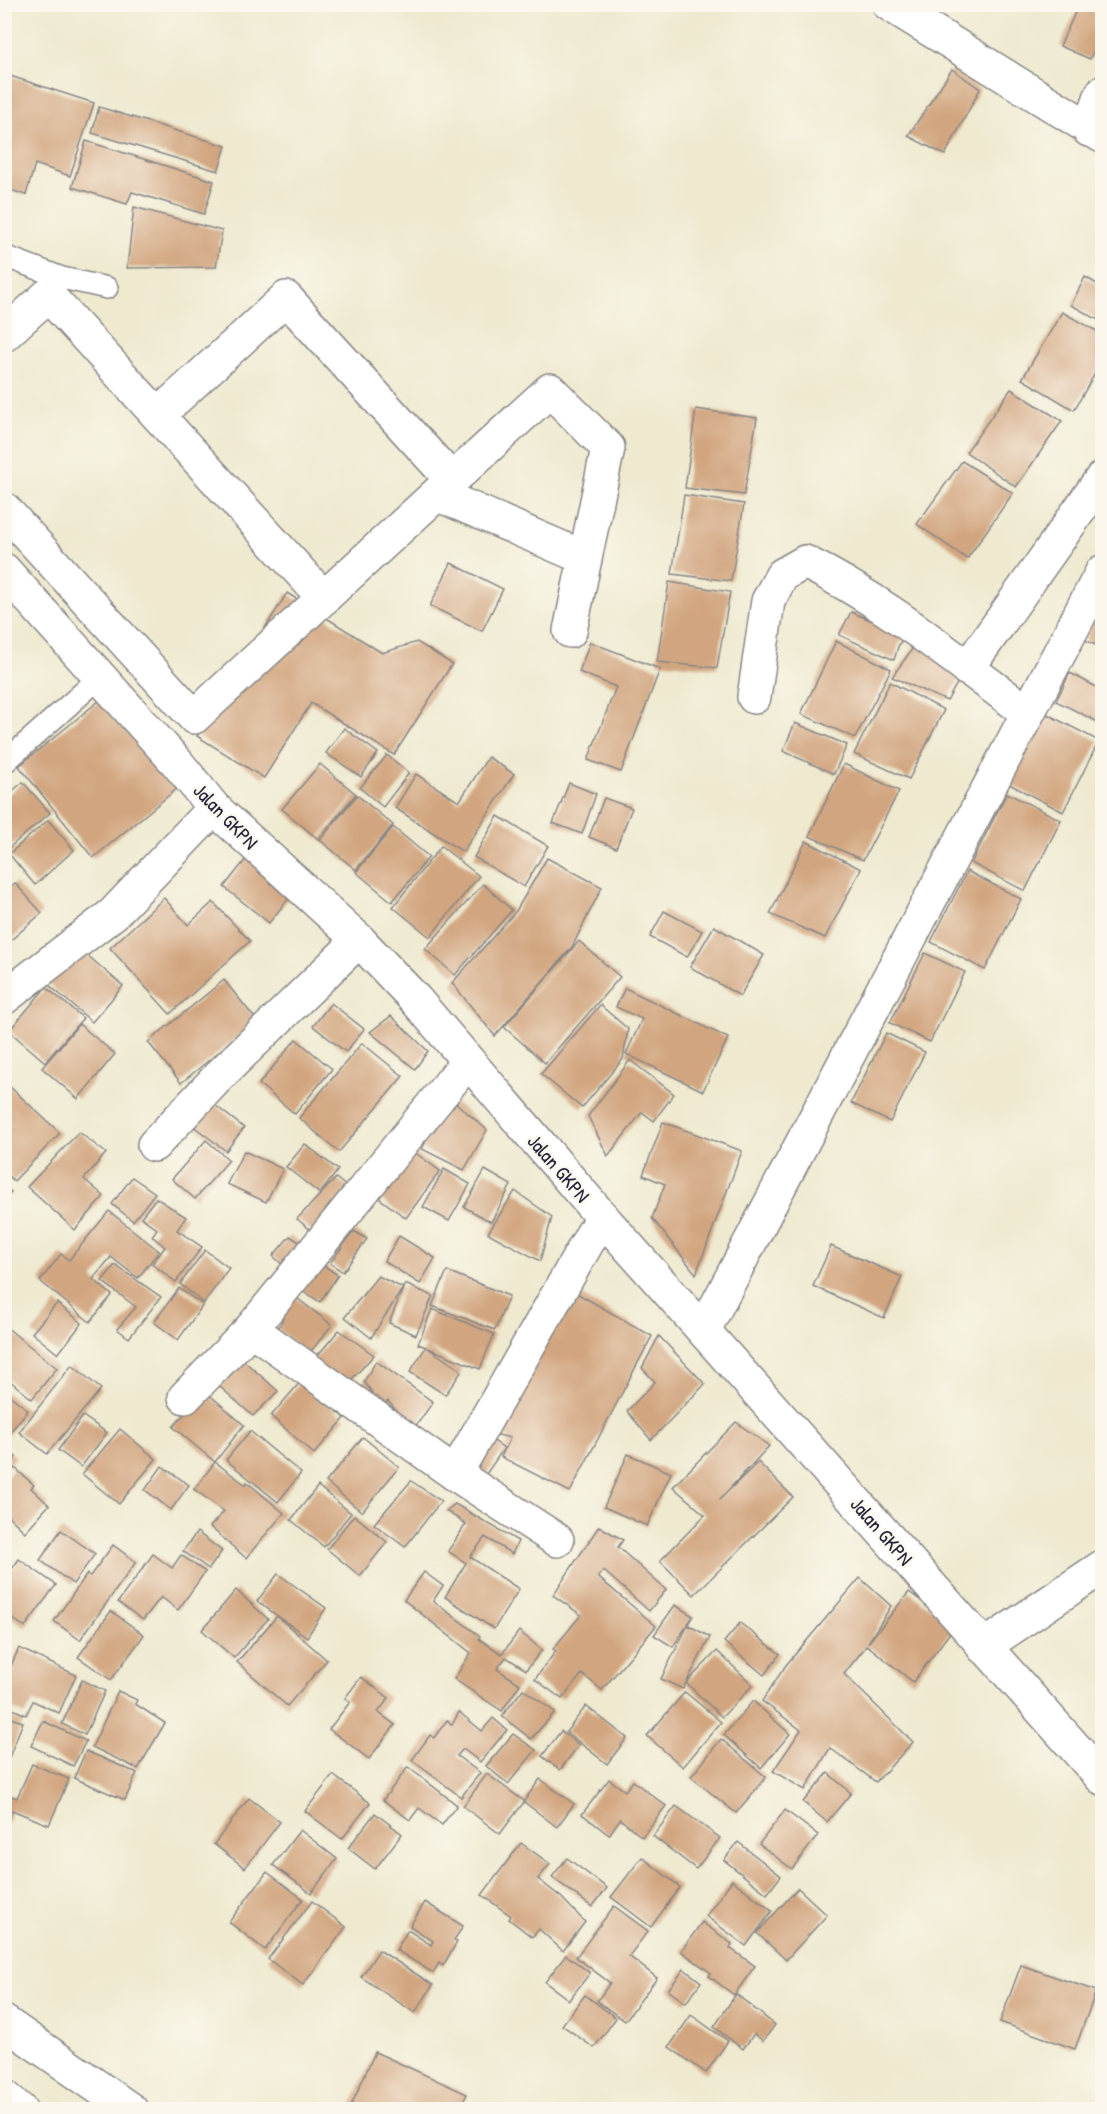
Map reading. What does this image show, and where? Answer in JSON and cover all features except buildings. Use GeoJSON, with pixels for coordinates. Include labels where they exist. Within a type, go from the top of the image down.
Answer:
{"type":"FeatureCollection","features":[{"type":"Feature","properties":{"kind":"street"},"geometry":{"type":"LineString","coordinates":[[889,4],[1096,133],[1102,93]]}},
{"type":"Feature","properties":{"kind":"street"},"geometry":{"type":"LineString","coordinates":[[4,335],[48,295],[324,598]]}},
{"type":"Feature","properties":{"kind":"street"},"geometry":{"type":"LineString","coordinates":[[158,415],[286,298],[444,487],[585,558]]}},
{"type":"Feature","properties":{"kind":"street"},"geometry":{"type":"LineString","coordinates":[[4,509],[194,717],[550,390],[608,448],[570,631]]}},
{"type":"Feature","properties":{"kind":"street"},"geometry":{"type":"LineString","coordinates":[[967,669],[1102,478]]}},
{"type":"Feature","properties":{"kind":"street"},"geometry":{"type":"LineString","coordinates":[[754,697],[768,601],[782,575],[805,562],[859,591],[1027,712]]}},
{"type":"Feature","properties":{"kind":"street","name":"Jalan GKPN"},"geometry":{"type":"LineString","coordinates":[[4,570],[179,765],[214,808],[359,940],[415,999],[602,1217],[1102,1778]]}},
{"type":"Feature","properties":{"kind":"street"},"geometry":{"type":"LineString","coordinates":[[704,1330],[1102,572]]}},
{"type":"Feature","properties":{"kind":"street"},"geometry":{"type":"LineString","coordinates":[[4,998],[113,914],[214,808]]}},
{"type":"Feature","properties":{"kind":"street"},"geometry":{"type":"LineString","coordinates":[[154,1145],[222,1073],[359,940]]}},
{"type":"Feature","properties":{"kind":"street"},"geometry":{"type":"LineString","coordinates":[[185,1397],[251,1329],[468,1061]]}},
{"type":"Feature","properties":{"kind":"street"},"geometry":{"type":"LineString","coordinates":[[455,1474],[602,1217]]}},
{"type":"Feature","properties":{"kind":"street"},"geometry":{"type":"LineString","coordinates":[[251,1329],[455,1474],[557,1540]]}},
{"type":"Feature","properties":{"kind":"street"},"geometry":{"type":"LineString","coordinates":[[984,1647],[1102,1567]]}},
{"type":"Feature","properties":{"kind":"street"},"geometry":{"type":"LineString","coordinates":[[4,2022],[131,2109]]}},
{"type":"Feature","properties":{"kind":"street"},"geometry":{"type":"LineString","coordinates":[[4,2096],[20,2109]]}},
{"type":"Feature","properties":{"kind":"lane"},"geometry":{"type":"LineString","coordinates":[[4,256],[62,278],[106,288]]}},
{"type":"Feature","properties":{"kind":"lane"},"geometry":{"type":"LineString","coordinates":[[4,763],[99,678]]}}]}
